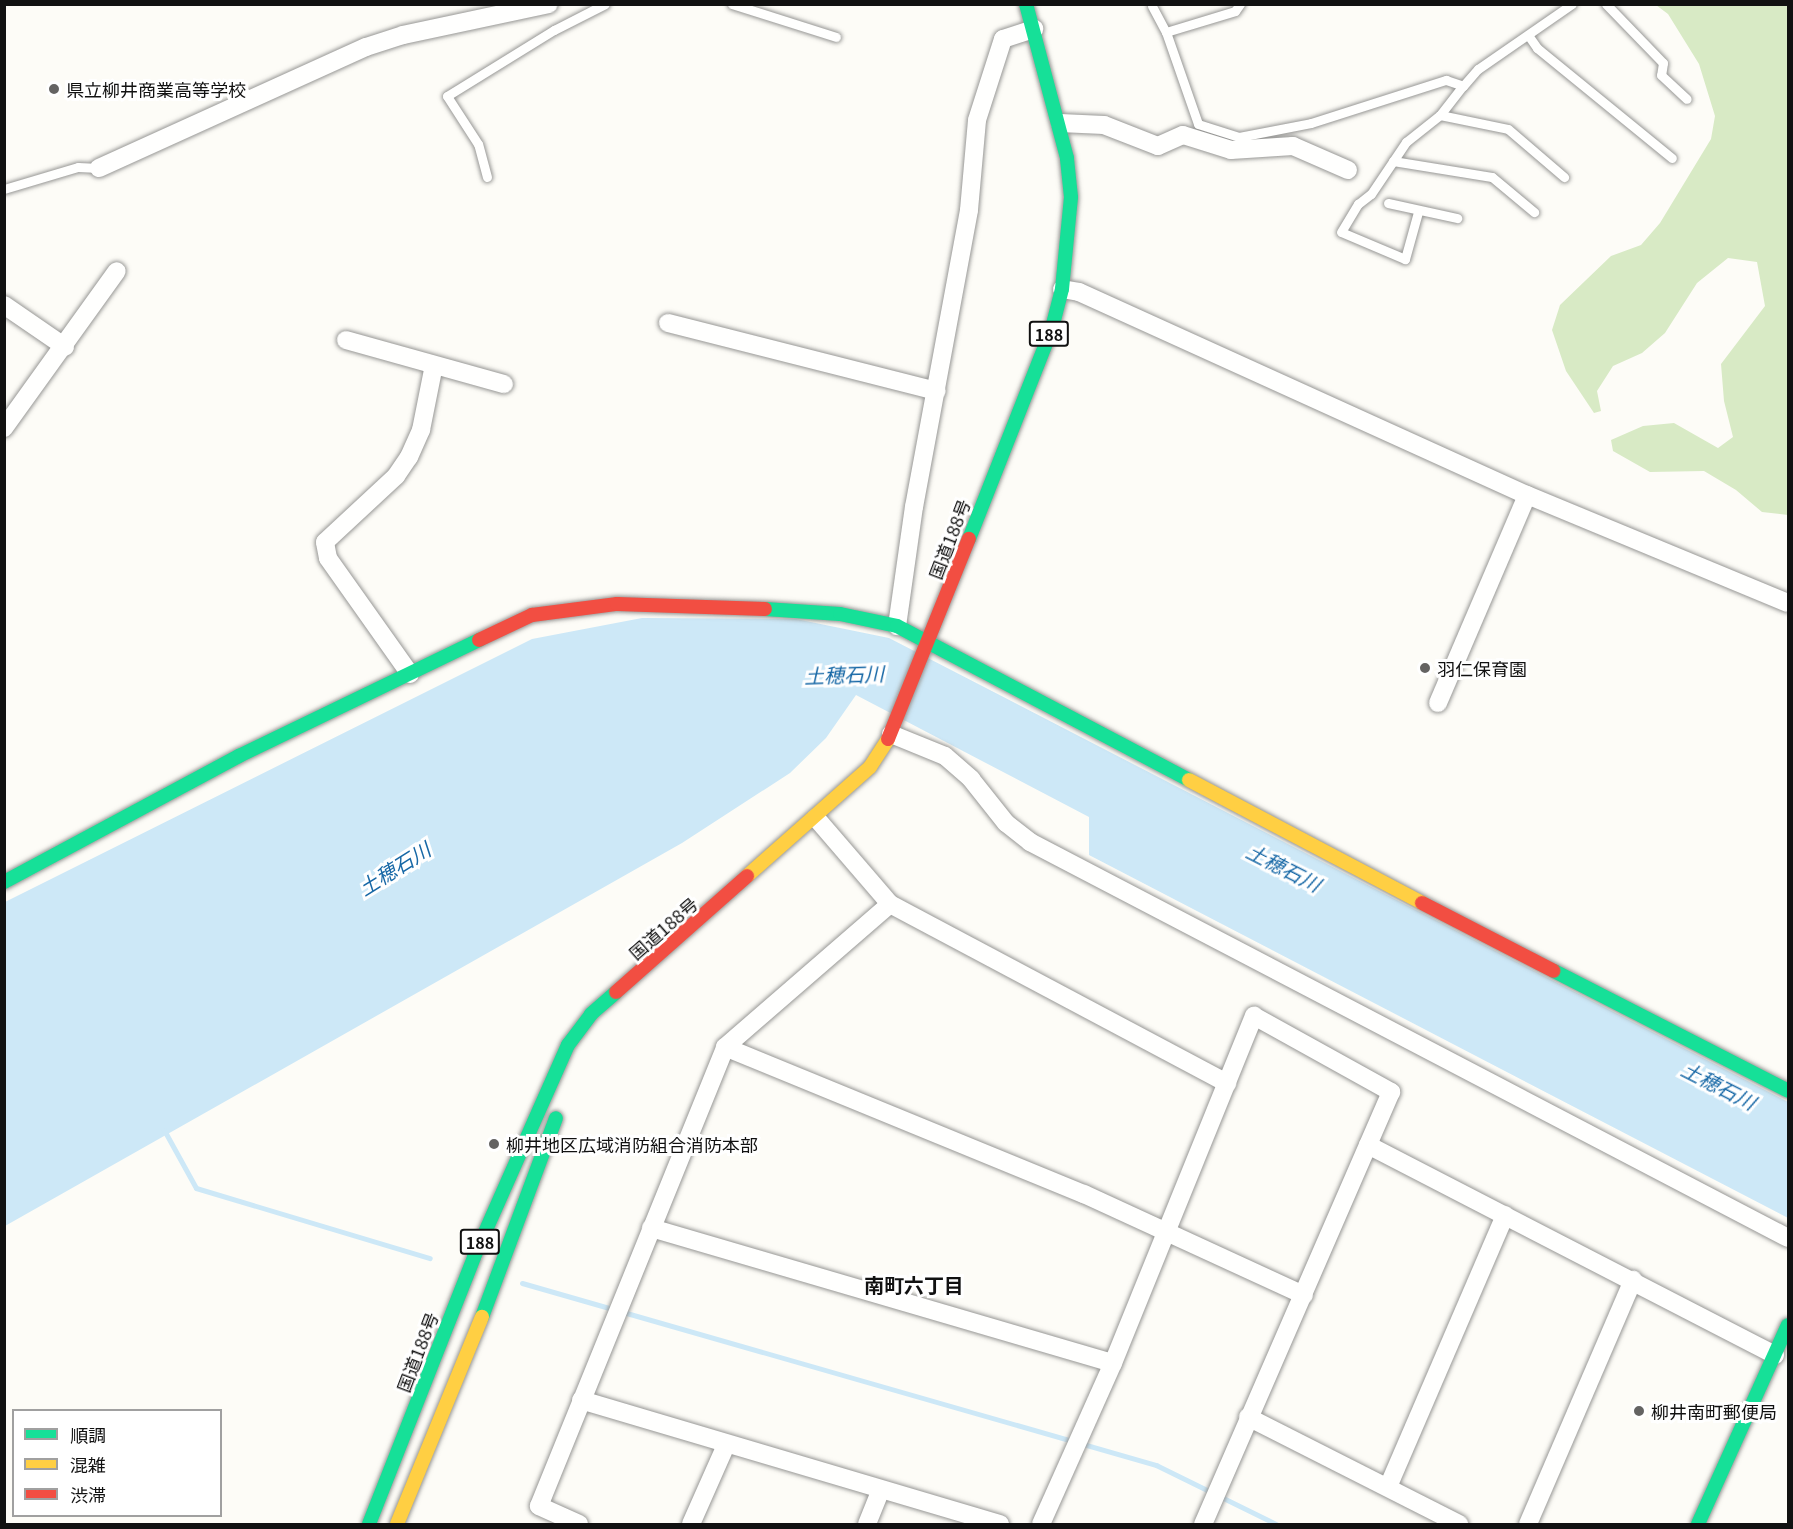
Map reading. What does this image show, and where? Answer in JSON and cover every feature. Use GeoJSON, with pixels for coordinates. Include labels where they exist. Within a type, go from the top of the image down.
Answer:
{"type":"FeatureCollection","features":[{"type":"Feature","properties":{"kind":"main road","name":"国道188号"},"geometry":{"type":"LineString","coordinates":[[369,1524],[474,1257],[568,1045],[591,1014],[816,818],[870,767],[893,729],[1052,328],[1062,289],[1071,197],[1060,123],[1026,4]]}},
{"type":"Feature","properties":{"kind":"main road"},"geometry":{"type":"LineString","coordinates":[[4,882],[239,756],[532,615],[576,606],[700,604],[777,608],[897,626],[927,646],[1788,1091]]}},
{"type":"Feature","properties":{"kind":"main road","name":"国道188号"},"geometry":{"type":"LineString","coordinates":[[594,1034],[629,982]]}},
{"type":"Feature","properties":{"kind":"main road","name":"188"},"geometry":{"type":"LineString","coordinates":[[397,1524],[465,1364],[561,1107]]}},
{"type":"Feature","properties":{"kind":"main road"},"geometry":{"type":"LineString","coordinates":[[1698,1524],[1788,1325]]}},
{"type":"Feature","properties":{"kind":"street"},"geometry":{"type":"LineString","coordinates":[[99,168],[366,47],[403,35],[549,4]]}},
{"type":"Feature","properties":{"kind":"street"},"geometry":{"type":"LineString","coordinates":[[897,626],[969,210],[977,120],[1003,39],[1034,29]]}},
{"type":"Feature","properties":{"kind":"street"},"geometry":{"type":"LineString","coordinates":[[1060,123],[1104,125],[1158,146],[1184,135],[1231,150],[1293,146],[1348,170]]}},
{"type":"Feature","properties":{"kind":"street"},"geometry":{"type":"LineString","coordinates":[[4,429],[117,271]]}},
{"type":"Feature","properties":{"kind":"street"},"geometry":{"type":"LineString","coordinates":[[1062,289],[1079,292],[1527,495],[1788,603]]}},
{"type":"Feature","properties":{"kind":"street"},"geometry":{"type":"LineString","coordinates":[[4,304],[65,346]]}},
{"type":"Feature","properties":{"kind":"street"},"geometry":{"type":"LineString","coordinates":[[668,322],[937,390]]}},
{"type":"Feature","properties":{"kind":"street"},"geometry":{"type":"LineString","coordinates":[[346,340],[504,384]]}},
{"type":"Feature","properties":{"kind":"street"},"geometry":{"type":"LineString","coordinates":[[410,674],[328,558],[325,542],[396,476],[409,458],[421,430],[434,365]]}},
{"type":"Feature","properties":{"kind":"street"},"geometry":{"type":"LineString","coordinates":[[1438,703],[1527,495]]}},
{"type":"Feature","properties":{"kind":"street"},"geometry":{"type":"LineString","coordinates":[[893,729],[945,756],[971,779],[1006,823],[1030,842],[1788,1238]]}},
{"type":"Feature","properties":{"kind":"street"},"geometry":{"type":"LineString","coordinates":[[816,818],[890,904],[1227,1083]]}},
{"type":"Feature","properties":{"kind":"street"},"geometry":{"type":"LineString","coordinates":[[579,1524],[539,1506],[725,1047],[890,904]]}},
{"type":"Feature","properties":{"kind":"street"},"geometry":{"type":"LineString","coordinates":[[1041,1524],[1113,1363],[1164,1232],[1254,1016],[1392,1092],[1203,1524]]}},
{"type":"Feature","properties":{"kind":"street"},"geometry":{"type":"LineString","coordinates":[[725,1047],[1084,1194],[1304,1295]]}},
{"type":"Feature","properties":{"kind":"street"},"geometry":{"type":"LineString","coordinates":[[1368,1145],[1775,1355]]}},
{"type":"Feature","properties":{"kind":"street"},"geometry":{"type":"LineString","coordinates":[[1388,1487],[1505,1215]]}},
{"type":"Feature","properties":{"kind":"street"},"geometry":{"type":"LineString","coordinates":[[651,1228],[1113,1363]]}},
{"type":"Feature","properties":{"kind":"street"},"geometry":{"type":"LineString","coordinates":[[1527,1524],[1633,1280]]}},
{"type":"Feature","properties":{"kind":"street"},"geometry":{"type":"LineString","coordinates":[[581,1400],[726,1445],[1000,1524]]}},
{"type":"Feature","properties":{"kind":"street"},"geometry":{"type":"LineString","coordinates":[[1248,1417],[1459,1524]]}},
{"type":"Feature","properties":{"kind":"street"},"geometry":{"type":"LineString","coordinates":[[691,1524],[726,1445]]}},
{"type":"Feature","properties":{"kind":"street"},"geometry":{"type":"LineString","coordinates":[[867,1524],[881,1490]]}},
{"type":"Feature","properties":{"kind":"lane"},"geometry":{"type":"LineString","coordinates":[[487,177],[478,144],[447,96],[554,30],[605,4]]}},
{"type":"Feature","properties":{"kind":"lane"},"geometry":{"type":"LineString","coordinates":[[732,4],[836,37]]}},
{"type":"Feature","properties":{"kind":"lane"},"geometry":{"type":"LineString","coordinates":[[1166,32],[1236,11],[1240,4]]}},
{"type":"Feature","properties":{"kind":"lane"},"geometry":{"type":"LineString","coordinates":[[1606,4],[1663,63],[1661,75],[1687,99]]}},
{"type":"Feature","properties":{"kind":"lane"},"geometry":{"type":"LineString","coordinates":[[1153,5],[1166,32],[1198,124],[1239,137],[1311,123],[1446,81],[1463,86]]}},
{"type":"Feature","properties":{"kind":"lane"},"geometry":{"type":"LineString","coordinates":[[1418,212],[1405,260],[1341,232],[1358,204],[1371,195],[1406,142],[1440,115],[1478,69],[1571,5]]}},
{"type":"Feature","properties":{"kind":"lane"},"geometry":{"type":"LineString","coordinates":[[1528,35],[1537,48],[1672,158]]}},
{"type":"Feature","properties":{"kind":"lane"},"geometry":{"type":"LineString","coordinates":[[1440,115],[1508,129],[1564,177]]}},
{"type":"Feature","properties":{"kind":"lane"},"geometry":{"type":"LineString","coordinates":[[1393,162],[1492,177],[1534,212]]}},
{"type":"Feature","properties":{"kind":"lane"},"geometry":{"type":"LineString","coordinates":[[4,189],[78,167],[99,168]]}},
{"type":"Feature","properties":{"kind":"lane"},"geometry":{"type":"LineString","coordinates":[[1388,203],[1418,212],[1457,218]]}},
{"type":"Feature","properties":{"kind":"green space"},"geometry":{"type":"Polygon","coordinates":[[[1656,5],[1788,5],[1788,515],[1762,512],[1736,490],[1704,471],[1650,472],[1613,451],[1611,440],[1643,426],[1674,423],[1718,448],[1733,437],[1724,401],[1721,364],[1765,306],[1757,262],[1728,258],[1697,283],[1665,333],[1642,353],[1613,366],[1597,391],[1601,411],[1594,413],[1566,371],[1552,330],[1560,305],[1611,256],[1641,245],[1660,223],[1711,139],[1715,116],[1699,64],[1668,14],[1656,5]]]}},
{"type":"Feature","properties":{"kind":"water","name":"土穂石川"},"geometry":{"type":"Polygon","coordinates":[[[642,618],[796,619],[889,638],[1788,1102],[1788,1218],[1089,855],[1089,817],[856,695],[826,738],[790,773],[682,843],[5,1226],[5,902],[532,639],[642,618]]]}},
{"type":"Feature","properties":{"kind":"waterway"},"geometry":{"type":"LineString","coordinates":[[164,1130],[196,1188],[430,1258]]}},
{"type":"Feature","properties":{"kind":"waterway"},"geometry":{"type":"LineString","coordinates":[[522,1283],[1156,1465],[1276,1524]]}},
{"type":"Feature","properties":{"kind":"traffic: fast"},"geometry":{"type":"LineString","coordinates":[[969,539],[1052,328],[1062,289],[1071,197],[1067,158],[1026,4]]}},
{"type":"Feature","properties":{"kind":"traffic: fast"},"geometry":{"type":"LineString","coordinates":[[765,609],[840,614],[897,626],[1189,780]]}},
{"type":"Feature","properties":{"kind":"traffic: fast"},"geometry":{"type":"LineString","coordinates":[[4,882],[239,756],[479,640]]}},
{"type":"Feature","properties":{"kind":"traffic: fast"},"geometry":{"type":"LineString","coordinates":[[1554,971],[1788,1091]]}},
{"type":"Feature","properties":{"kind":"traffic: fast"},"geometry":{"type":"LineString","coordinates":[[369,1524],[474,1257],[568,1045],[591,1014],[616,992]]}},
{"type":"Feature","properties":{"kind":"traffic: fast"},"geometry":{"type":"LineString","coordinates":[[482,1317],[556,1118]]}},
{"type":"Feature","properties":{"kind":"traffic: fast"},"geometry":{"type":"LineString","coordinates":[[1698,1524],[1788,1325]]}},
{"type":"Feature","properties":{"kind":"traffic: slow"},"geometry":{"type":"LineString","coordinates":[[747,876],[870,767],[888,739]]}},
{"type":"Feature","properties":{"kind":"traffic: slow"},"geometry":{"type":"LineString","coordinates":[[1189,780],[1422,903]]}},
{"type":"Feature","properties":{"kind":"traffic: slow"},"geometry":{"type":"LineString","coordinates":[[397,1524],[482,1317]]}},
{"type":"Feature","properties":{"kind":"traffic: jam"},"geometry":{"type":"LineString","coordinates":[[888,739],[969,539]]}},
{"type":"Feature","properties":{"kind":"traffic: jam"},"geometry":{"type":"LineString","coordinates":[[479,640],[532,615],[617,604],[765,609]]}},
{"type":"Feature","properties":{"kind":"traffic: jam"},"geometry":{"type":"LineString","coordinates":[[616,992],[747,876]]}},
{"type":"Feature","properties":{"kind":"traffic: jam"},"geometry":{"type":"LineString","coordinates":[[1422,903],[1554,971]]}},
{"type":"Feature","properties":{"kind":"place","name":"県立柳井商業高等学校"},"geometry":{"type":"Point","coordinates":[54,89]}},
{"type":"Feature","properties":{"kind":"place","name":"羽仁保育園"},"geometry":{"type":"Point","coordinates":[1425,668]}},
{"type":"Feature","properties":{"kind":"place","name":"柳井地区広域消防組合消防本部"},"geometry":{"type":"Point","coordinates":[494,1144]}},
{"type":"Feature","properties":{"kind":"place","name":"柳井南町郵便局"},"geometry":{"type":"Point","coordinates":[1639,1411]}},
{"type":"Feature","properties":{"kind":"district","name":"南町六丁目"},"geometry":{"type":"Point","coordinates":[914,1284]}}]}
